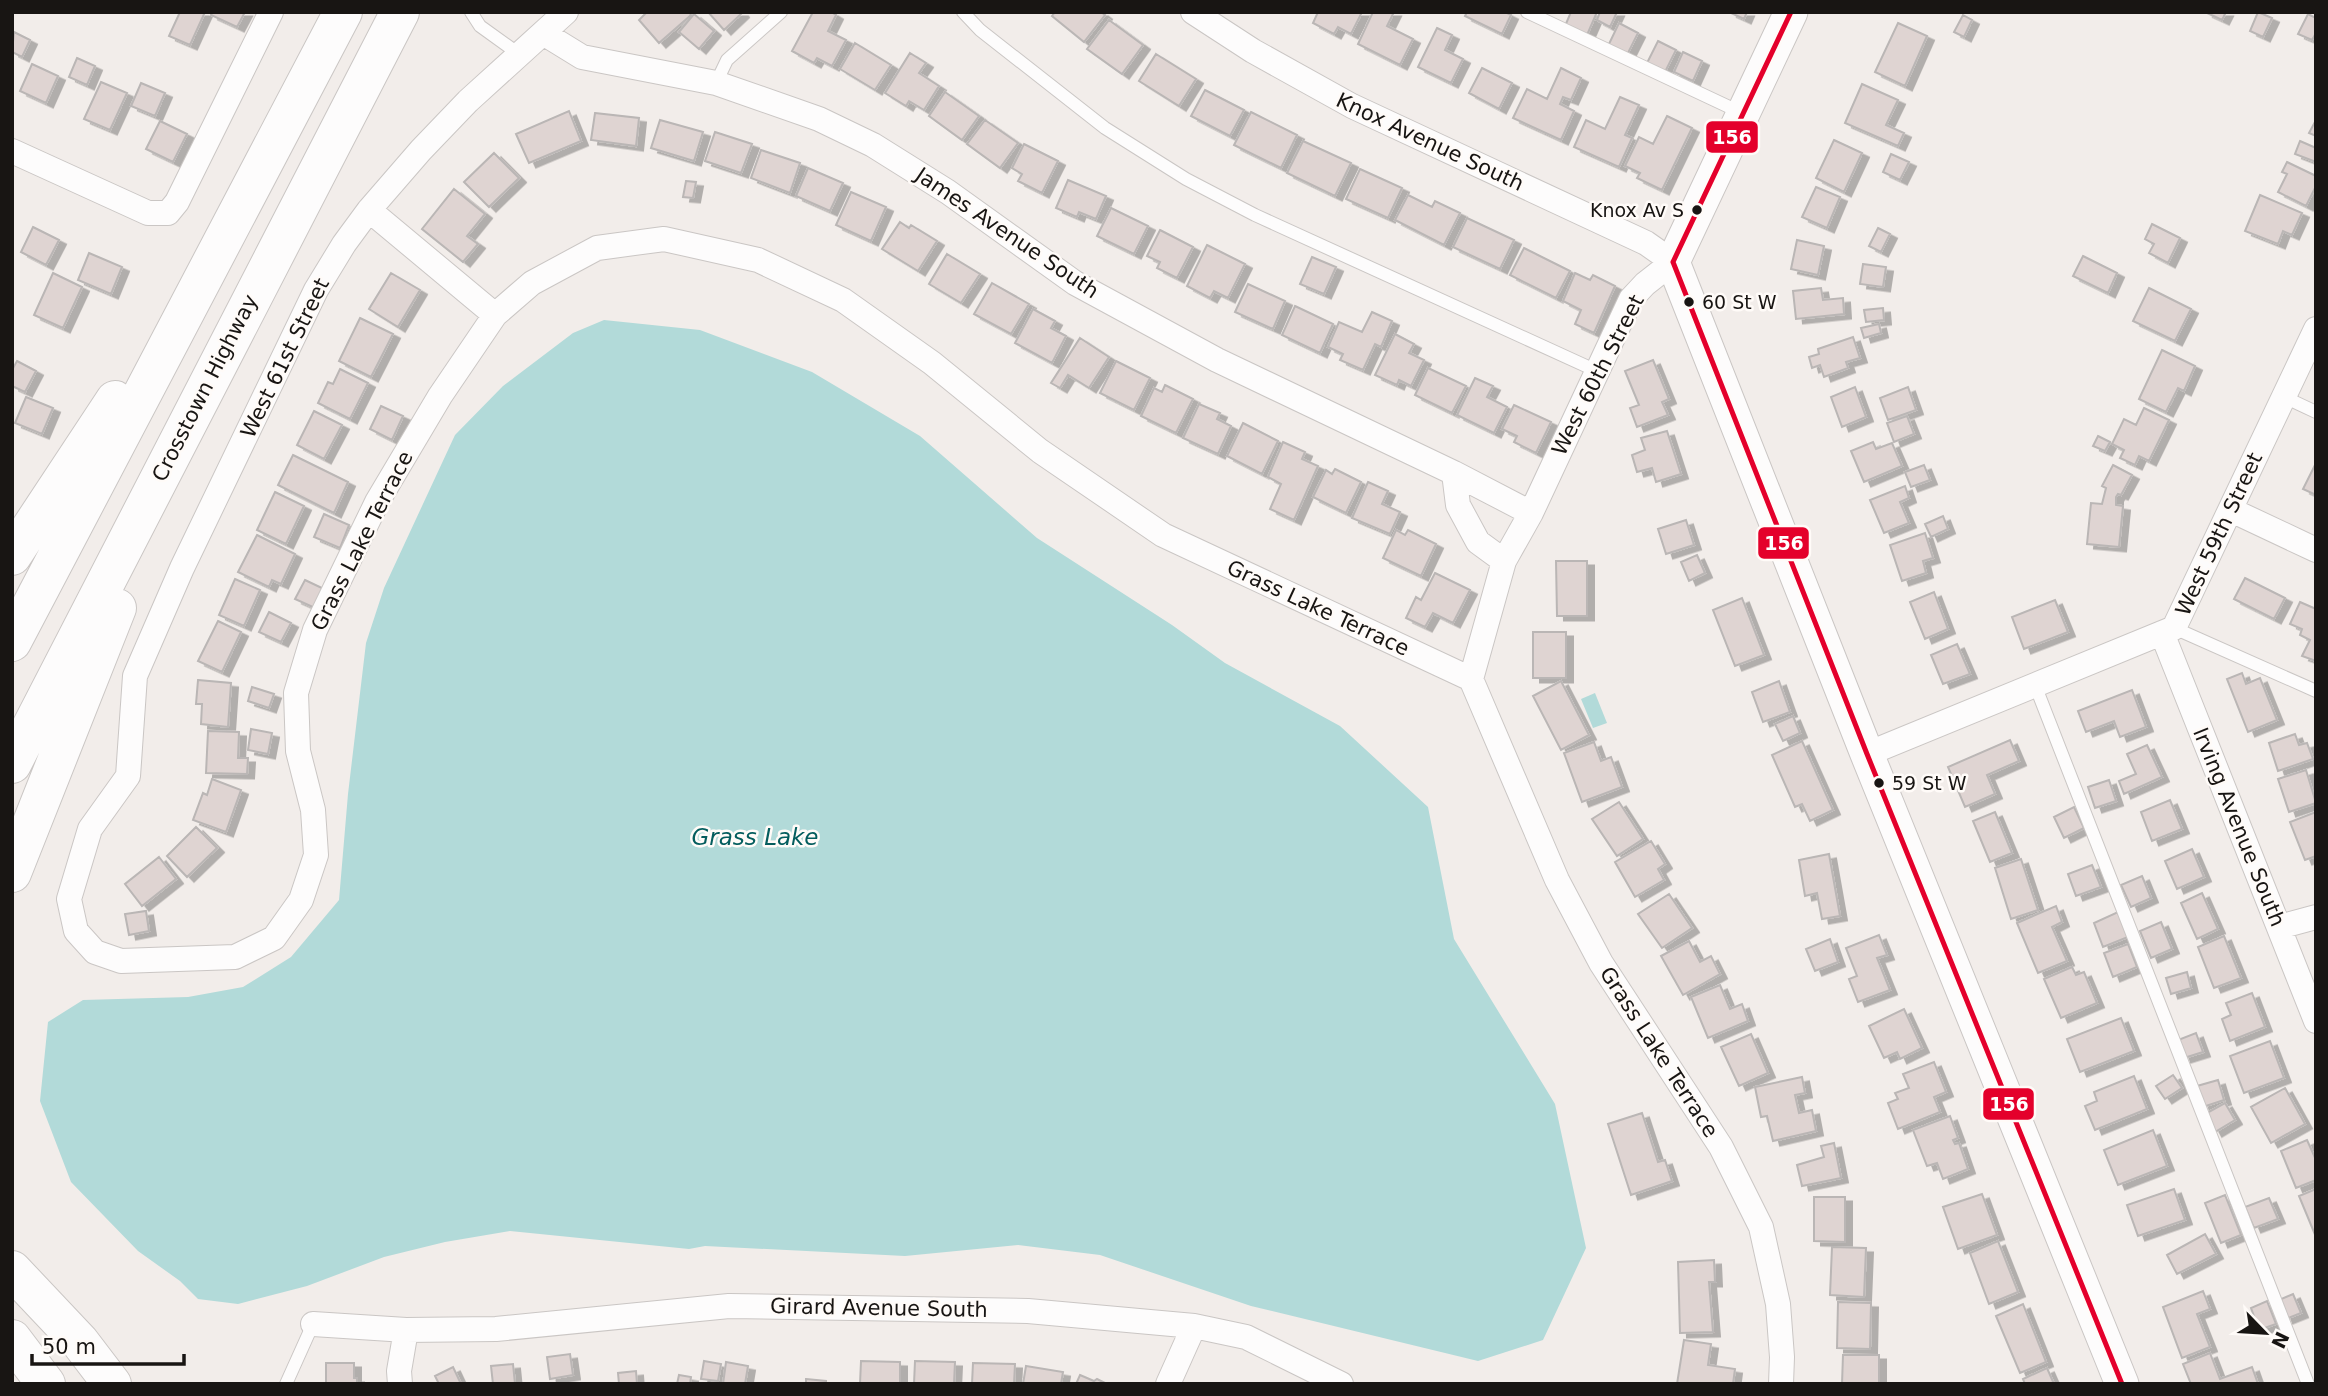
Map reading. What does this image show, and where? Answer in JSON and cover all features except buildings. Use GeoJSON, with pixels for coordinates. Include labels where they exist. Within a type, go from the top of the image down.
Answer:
{"type":"FeatureCollection","features":[{"type":"Feature","properties":{"kind":"highway"},"geometry":{"type":"LineString","coordinates":[[12,642],[343,12]]}},
{"type":"Feature","properties":{"kind":"highway","name":"Crosstown Highway"},"geometry":{"type":"LineString","coordinates":[[12,764],[400,12]]}},
{"type":"Feature","properties":{"kind":"highway"},"geometry":{"type":"LineString","coordinates":[[12,556],[240,208]]}},
{"type":"Feature","properties":{"kind":"highway"},"geometry":{"type":"LineString","coordinates":[[12,873],[202,393]]}},
{"type":"Feature","properties":{"kind":"highway"},"geometry":{"type":"LineString","coordinates":[[12,1270],[80,1342],[113,1384]]}},
{"type":"Feature","properties":{"kind":"highway"},"geometry":{"type":"LineString","coordinates":[[14,1340],[31,1384]]}},
{"type":"Feature","properties":{"kind":"highway"},"geometry":{"type":"LineString","coordinates":[[14,1340],[46,1384]]}},
{"type":"Feature","properties":{"kind":"street"},"geometry":{"type":"LineString","coordinates":[[12,151],[148,213],[168,213],[177,202],[271,12]]}},
{"type":"Feature","properties":{"kind":"street","name":"West 61st Street"},"geometry":{"type":"LineString","coordinates":[[128,776],[135,676],[182,568],[316,290],[369,210],[421,150],[468,101],[566,12]]}},
{"type":"Feature","properties":{"kind":"street","name":"Knox Avenue South"},"geometry":{"type":"LineString","coordinates":[[1193,12],[1253,51],[1352,106],[1646,243],[1672,262]]}},
{"type":"Feature","properties":{"kind":"street","name":"West 60th Street"},"geometry":{"type":"LineString","coordinates":[[1471,679],[1504,561],[1531,513],[1631,299],[1672,262],[1791,12]]}},
{"type":"Feature","properties":{"kind":"street","name":"James Avenue South"},"geometry":{"type":"LineString","coordinates":[[543,33],[582,57],[716,83],[819,119],[873,145],[948,192],[1075,283],[1217,360],[1454,473],[1531,513]]}},
{"type":"Feature","properties":{"kind":"street"},"geometry":{"type":"LineString","coordinates":[[369,210],[495,315]]}},
{"type":"Feature","properties":{"kind":"street","name":"Grass Lake Terrace"},"geometry":{"type":"LineString","coordinates":[[128,776],[90,829],[69,899],[76,931],[95,952],[121,961],[234,957],[274,938],[301,900],[316,855],[313,810],[298,751],[296,692],[315,630],[377,502],[440,396],[495,315],[533,283],[597,248],[664,239],[758,260],[843,300],[932,363],[1040,451],[1163,535],[1471,679],[1557,880],[1594,951],[1721,1147],[1761,1227],[1778,1304],[1781,1384]]}},
{"type":"Feature","properties":{"kind":"street"},"geometry":{"type":"LineString","coordinates":[[1672,262],[1867,754],[2122,1384]]}},
{"type":"Feature","properties":{"kind":"street","name":"West 59th Street"},"geometry":{"type":"LineString","coordinates":[[1867,754],[2168,630],[2231,510],[2316,329]]}},
{"type":"Feature","properties":{"kind":"street"},"geometry":{"type":"LineString","coordinates":[[1454,473],[1458,505],[1479,542],[1504,561]]}},
{"type":"Feature","properties":{"kind":"street"},"geometry":{"type":"LineString","coordinates":[[2231,510],[2316,550]]}},
{"type":"Feature","properties":{"kind":"street","name":"Irving Avenue South"},"geometry":{"type":"LineString","coordinates":[[2168,630],[2316,1020]]}},
{"type":"Feature","properties":{"kind":"street"},"geometry":{"type":"LineString","coordinates":[[2279,927],[2316,917]]}},
{"type":"Feature","properties":{"kind":"street","name":"Girard Avenue South"},"geometry":{"type":"LineString","coordinates":[[313,1324],[406,1330],[496,1329],[729,1306],[1028,1311],[1194,1326],[1247,1337],[1341,1384]]}},
{"type":"Feature","properties":{"kind":"street"},"geometry":{"type":"LineString","coordinates":[[1168,1384],[1194,1326]]}},
{"type":"Feature","properties":{"kind":"street"},"geometry":{"type":"LineString","coordinates":[[400,1384],[399,1371],[406,1330]]}},
{"type":"Feature","properties":{"kind":"lane"},"geometry":{"type":"LineString","coordinates":[[471,12],[480,26],[519,54]]}},
{"type":"Feature","properties":{"kind":"lane"},"geometry":{"type":"LineString","coordinates":[[716,83],[727,60],[781,12]]}},
{"type":"Feature","properties":{"kind":"lane"},"geometry":{"type":"LineString","coordinates":[[962,12],[980,30],[1105,128],[1186,179],[1255,215],[1597,371]]}},
{"type":"Feature","properties":{"kind":"lane"},"geometry":{"type":"LineString","coordinates":[[1527,12],[1742,113]]}},
{"type":"Feature","properties":{"kind":"lane"},"geometry":{"type":"LineString","coordinates":[[2284,397],[2316,412]]}},
{"type":"Feature","properties":{"kind":"lane"},"geometry":{"type":"LineString","coordinates":[[2168,630],[2316,691]]}},
{"type":"Feature","properties":{"kind":"lane"},"geometry":{"type":"LineString","coordinates":[[2035,685],[2308,1384]]}},
{"type":"Feature","properties":{"kind":"lane"},"geometry":{"type":"LineString","coordinates":[[286,1384],[313,1324]]}},
{"type":"Feature","properties":{"kind":"water","name":"Grass Lake"},"geometry":{"type":"Polygon","coordinates":[[[604,320],[700,330],[812,372],[920,436],[1037,538],[1172,625],[1225,663],[1340,726],[1428,807],[1454,939],[1555,1104],[1586,1248],[1543,1340],[1478,1361],[1251,1306],[1100,1255],[1018,1245],[905,1256],[705,1246],[689,1249],[510,1231],[445,1242],[384,1257],[307,1286],[238,1304],[198,1299],[180,1281],[138,1251],[71,1182],[40,1101],[48,1022],[83,1000],[188,997],[243,987],[291,957],[339,900],[348,794],[366,643],[384,588],[455,435],[503,386],[573,333],[604,320]]]}},
{"type":"Feature","properties":{"kind":"water"},"geometry":{"type":"Polygon","coordinates":[[[1595,693],[1607,723],[1593,728],[1581,699],[1595,693]]]}},
{"type":"Feature","properties":{"kind":"transit line","name":"156"},"geometry":{"type":"LineString","coordinates":[[1673,262],[1791,12]]}},
{"type":"Feature","properties":{"kind":"transit line","name":"156"},"geometry":{"type":"LineString","coordinates":[[1673,262],[1867,754],[2122,1384]]}},
{"type":"Feature","properties":{"kind":"place","name":"Knox Av S"},"geometry":{"type":"Point","coordinates":[1697,210]}},
{"type":"Feature","properties":{"kind":"place","name":"60 St W"},"geometry":{"type":"Point","coordinates":[1689,302]}},
{"type":"Feature","properties":{"kind":"place","name":"59 St W"},"geometry":{"type":"Point","coordinates":[1879,783]}}]}
